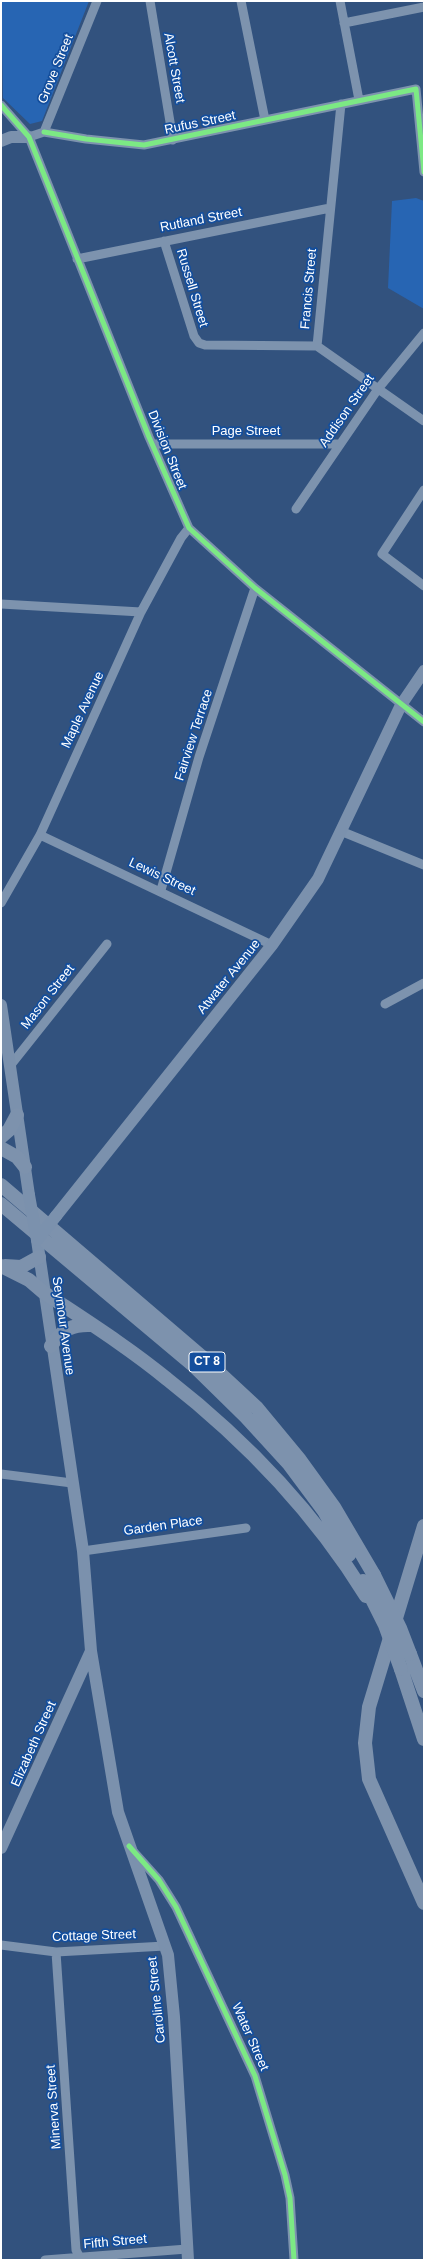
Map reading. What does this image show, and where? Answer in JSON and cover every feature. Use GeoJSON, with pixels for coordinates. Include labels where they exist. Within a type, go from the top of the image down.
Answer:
{"type":"FeatureCollection","features":[{"type":"Feature","properties":{"kind":"highway"},"geometry":{"type":"LineString","coordinates":[[1,1137],[9,1130],[17,1115]]}},
{"type":"Feature","properties":{"kind":"highway"},"geometry":{"type":"LineString","coordinates":[[1,1148],[17,1157],[25,1167]]}},
{"type":"Feature","properties":{"kind":"highway","name":"CT 8"},"geometry":{"type":"LineString","coordinates":[[1,1185],[201,1356],[258,1408],[300,1460],[334,1507],[385,1625],[424,1739]]}},
{"type":"Feature","properties":{"kind":"highway","name":"CT 8"},"geometry":{"type":"LineString","coordinates":[[1,1204],[194,1366],[246,1417],[289,1464],[324,1511],[365,1580],[400,1628],[424,1691]]}},
{"type":"Feature","properties":{"kind":"highway"},"geometry":{"type":"LineString","coordinates":[[1,1265],[21,1267],[38,1248]]}},
{"type":"Feature","properties":{"kind":"highway"},"geometry":{"type":"LineString","coordinates":[[1,1265],[29,1280],[43,1292],[166,1378],[224,1426],[284,1486],[331,1543],[365,1580]]}},
{"type":"Feature","properties":{"kind":"highway"},"geometry":{"type":"LineString","coordinates":[[51,1346],[58,1336],[70,1326],[92,1325]]}},
{"type":"Feature","properties":{"kind":"highway"},"geometry":{"type":"LineString","coordinates":[[424,1526],[369,1707],[365,1743],[369,1779],[424,1903]]}},
{"type":"Feature","properties":{"kind":"main road"},"geometry":{"type":"LineString","coordinates":[[1,141],[11,137],[29,137]]}},
{"type":"Feature","properties":{"kind":"main road","name":"Atwater Avenue"},"geometry":{"type":"LineString","coordinates":[[38,1248],[56,1216],[272,945],[318,880],[343,832],[401,705],[424,671]]}},
{"type":"Feature","properties":{"kind":"main road","name":"Seymour Avenue"},"geometry":{"type":"LineString","coordinates":[[1,1005],[38,1248],[51,1346],[84,1550],[91,1651]]}},
{"type":"Feature","properties":{"kind":"main road","name":"Caroline Street"},"geometry":{"type":"LineString","coordinates":[[91,1651],[118,1812],[168,1955],[174,2017],[187,2254]]}},
{"type":"Feature","properties":{"kind":"main road","name":"Elizabeth Street"},"geometry":{"type":"LineString","coordinates":[[1,1848],[91,1651]]}},
{"type":"Feature","properties":{"kind":"street","name":"Grove Street"},"geometry":{"type":"LineString","coordinates":[[44,132],[97,1]]}},
{"type":"Feature","properties":{"kind":"street","name":"Alcott Street"},"geometry":{"type":"LineString","coordinates":[[150,1],[173,140]]}},
{"type":"Feature","properties":{"kind":"street"},"geometry":{"type":"LineString","coordinates":[[241,1],[264,120]]}},
{"type":"Feature","properties":{"kind":"street"},"geometry":{"type":"LineString","coordinates":[[340,1],[359,100]]}},
{"type":"Feature","properties":{"kind":"street"},"geometry":{"type":"LineString","coordinates":[[344,23],[424,7]]}},
{"type":"Feature","properties":{"kind":"street","name":"Rufus Street"},"geometry":{"type":"LineString","coordinates":[[44,132],[86,140],[144,145],[416,89],[424,172]]}},
{"type":"Feature","properties":{"kind":"street","name":"Francis Street"},"geometry":{"type":"LineString","coordinates":[[341,104],[318,346],[424,421]]}},
{"type":"Feature","properties":{"kind":"street","name":"Division Street"},"geometry":{"type":"LineString","coordinates":[[1,105],[29,137],[152,444],[189,528],[255,588],[424,722]]}},
{"type":"Feature","properties":{"kind":"street"},"geometry":{"type":"LineString","coordinates":[[29,137],[44,132]]}},
{"type":"Feature","properties":{"kind":"street","name":"Rutland Street"},"geometry":{"type":"LineString","coordinates":[[77,259],[330,208]]}},
{"type":"Feature","properties":{"kind":"street","name":"Russell Street"},"geometry":{"type":"LineString","coordinates":[[164,241],[194,336],[199,343],[205,345],[318,346]]}},
{"type":"Feature","properties":{"kind":"street","name":"Addison Street"},"geometry":{"type":"LineString","coordinates":[[296,509],[378,389],[424,333]]}},
{"type":"Feature","properties":{"kind":"street","name":"Page Street"},"geometry":{"type":"LineString","coordinates":[[152,444],[339,444]]}},
{"type":"Feature","properties":{"kind":"street"},"geometry":{"type":"LineString","coordinates":[[424,490],[382,554],[424,586]]}},
{"type":"Feature","properties":{"kind":"street","name":"Maple Avenue"},"geometry":{"type":"LineString","coordinates":[[1,903],[40,835],[142,612],[181,538],[189,528]]}},
{"type":"Feature","properties":{"kind":"street","name":"Fairview Terrace"},"geometry":{"type":"LineString","coordinates":[[161,890],[199,757],[255,588]]}},
{"type":"Feature","properties":{"kind":"street"},"geometry":{"type":"LineString","coordinates":[[1,604],[142,612]]}},
{"type":"Feature","properties":{"kind":"street"},"geometry":{"type":"LineString","coordinates":[[343,832],[424,865]]}},
{"type":"Feature","properties":{"kind":"street","name":"Lewis Street"},"geometry":{"type":"LineString","coordinates":[[40,835],[161,890],[272,945]]}},
{"type":"Feature","properties":{"kind":"street","name":"Mason Street"},"geometry":{"type":"LineString","coordinates":[[10,1066],[107,944]]}},
{"type":"Feature","properties":{"kind":"street"},"geometry":{"type":"LineString","coordinates":[[385,1004],[424,982]]}},
{"type":"Feature","properties":{"kind":"street"},"geometry":{"type":"LineString","coordinates":[[1,1474],[72,1483]]}},
{"type":"Feature","properties":{"kind":"street","name":"Garden Place"},"geometry":{"type":"LineString","coordinates":[[84,1550],[246,1528]]}},
{"type":"Feature","properties":{"kind":"street","name":"Water Street"},"geometry":{"type":"LineString","coordinates":[[129,1846],[159,1880],[176,1907],[255,2076],[285,2175],[290,2198],[294,2260]]}},
{"type":"Feature","properties":{"kind":"street","name":"Cottage Street"},"geometry":{"type":"LineString","coordinates":[[1,1945],[56,1952],[165,1946]]}},
{"type":"Feature","properties":{"kind":"street","name":"Minerva Street"},"geometry":{"type":"LineString","coordinates":[[56,1952],[76,2250],[81,2259]]}},
{"type":"Feature","properties":{"kind":"street","name":"Fifth Street"},"geometry":{"type":"LineString","coordinates":[[45,2260],[187,2254]]}},
{"type":"Feature","properties":{"kind":"shaded area"},"geometry":{"type":"Polygon","coordinates":[[[1,1],[89,1],[42,121],[30,124],[3,98],[1,1]]]}},
{"type":"Feature","properties":{"kind":"shaded area"},"geometry":{"type":"Polygon","coordinates":[[[416,198],[424,201],[424,309],[388,288],[392,201],[416,198]]]}},
{"type":"Feature","properties":{"kind":"cycle path"},"geometry":{"type":"LineString","coordinates":[[44,132],[86,139],[144,145],[416,89],[424,172]]}},
{"type":"Feature","properties":{"kind":"cycle path"},"geometry":{"type":"LineString","coordinates":[[1,105],[29,137],[149,437],[189,528],[255,588],[424,722]]}},
{"type":"Feature","properties":{"kind":"cycle path"},"geometry":{"type":"LineString","coordinates":[[129,1846],[159,1880],[176,1907],[255,2076],[285,2175],[290,2198],[294,2260]]}}]}
